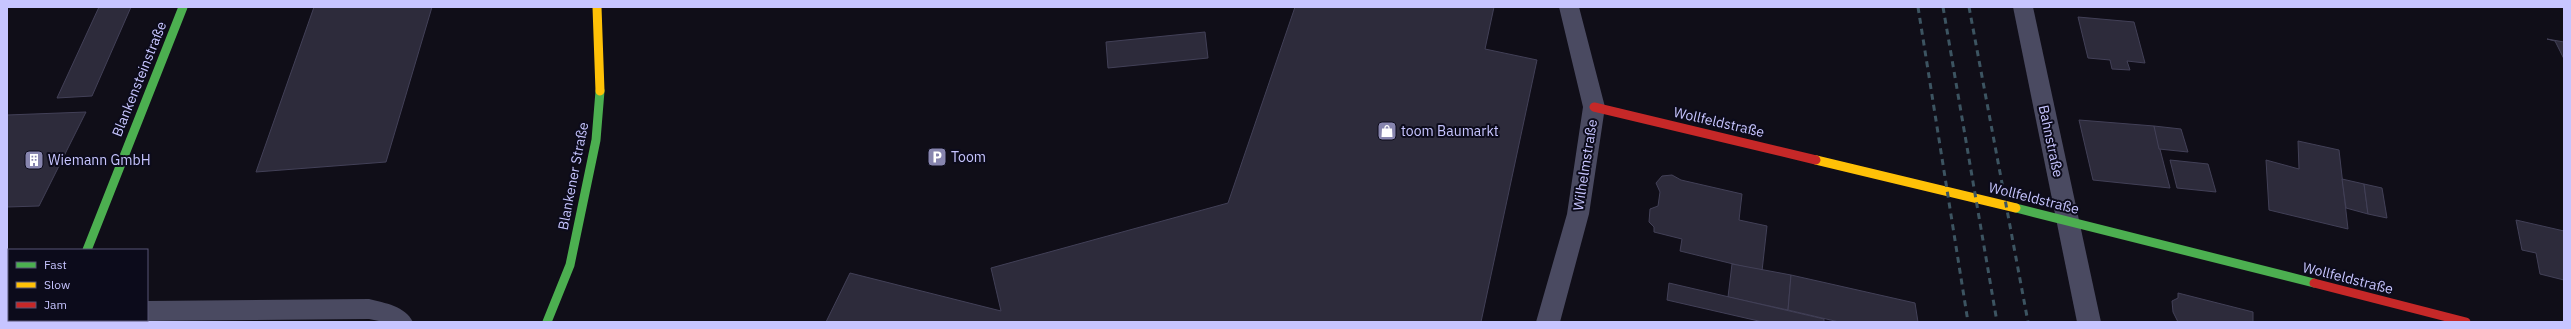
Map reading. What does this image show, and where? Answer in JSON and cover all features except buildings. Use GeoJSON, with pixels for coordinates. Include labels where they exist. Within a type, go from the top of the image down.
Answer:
{"type":"FeatureCollection","features":[{"type":"Feature","properties":{"kind":"street","name":"Blankensteinstraße"},"geometry":{"type":"LineString","coordinates":[[87,249],[183,7]]}},
{"type":"Feature","properties":{"kind":"street","name":"Blankener Straße"},"geometry":{"type":"LineString","coordinates":[[547,322],[570,265],[596,140],[601,78],[598,7]]}},
{"type":"Feature","properties":{"kind":"street","name":"Wilhelmstraße"},"geometry":{"type":"LineString","coordinates":[[1548,322],[1578,214],[1594,107],[1570,7]]}},
{"type":"Feature","properties":{"kind":"street","name":"Bahnstraße"},"geometry":{"type":"LineString","coordinates":[[2023,7],[2089,322]]}},
{"type":"Feature","properties":{"kind":"street","name":"Wollfeldstraße"},"geometry":{"type":"LineString","coordinates":[[1594,107],[2068,221],[2466,322]]}},
{"type":"Feature","properties":{"kind":"lane"},"geometry":{"type":"LineString","coordinates":[[148,311],[369,310],[388,313],[402,322]]}},
{"type":"Feature","properties":{"kind":"railway"},"geometry":{"type":"LineString","coordinates":[[1918,7],[1968,322]]}},
{"type":"Feature","properties":{"kind":"railway"},"geometry":{"type":"LineString","coordinates":[[1943,7],[1997,322]]}},
{"type":"Feature","properties":{"kind":"railway"},"geometry":{"type":"LineString","coordinates":[[1969,7],[2028,322]]}},
{"type":"Feature","properties":{"kind":"traffic: fast"},"geometry":{"type":"LineString","coordinates":[[87,249],[183,7]]}},
{"type":"Feature","properties":{"kind":"traffic: fast"},"geometry":{"type":"LineString","coordinates":[[547,322],[570,265],[596,140],[600,91]]}},
{"type":"Feature","properties":{"kind":"traffic: fast"},"geometry":{"type":"LineString","coordinates":[[2016,208],[2314,283]]}},
{"type":"Feature","properties":{"kind":"traffic: slow"},"geometry":{"type":"LineString","coordinates":[[597,7],[600,91]]}},
{"type":"Feature","properties":{"kind":"traffic: slow"},"geometry":{"type":"LineString","coordinates":[[1816,160],[2016,208]]}},
{"type":"Feature","properties":{"kind":"traffic: jam"},"geometry":{"type":"LineString","coordinates":[[1594,107],[1816,160]]}},
{"type":"Feature","properties":{"kind":"traffic: jam"},"geometry":{"type":"LineString","coordinates":[[2314,283],[2466,322]]}},
{"type":"Feature","properties":{"kind":"place","name":"toom Baumarkt"},"geometry":{"type":"Point","coordinates":[1387,131]}},
{"type":"Feature","properties":{"kind":"place","name":"Toom"},"geometry":{"type":"Point","coordinates":[937,157]}},
{"type":"Feature","properties":{"kind":"place","name":"Wiemann GmbH"},"geometry":{"type":"Point","coordinates":[34,160]}}]}
